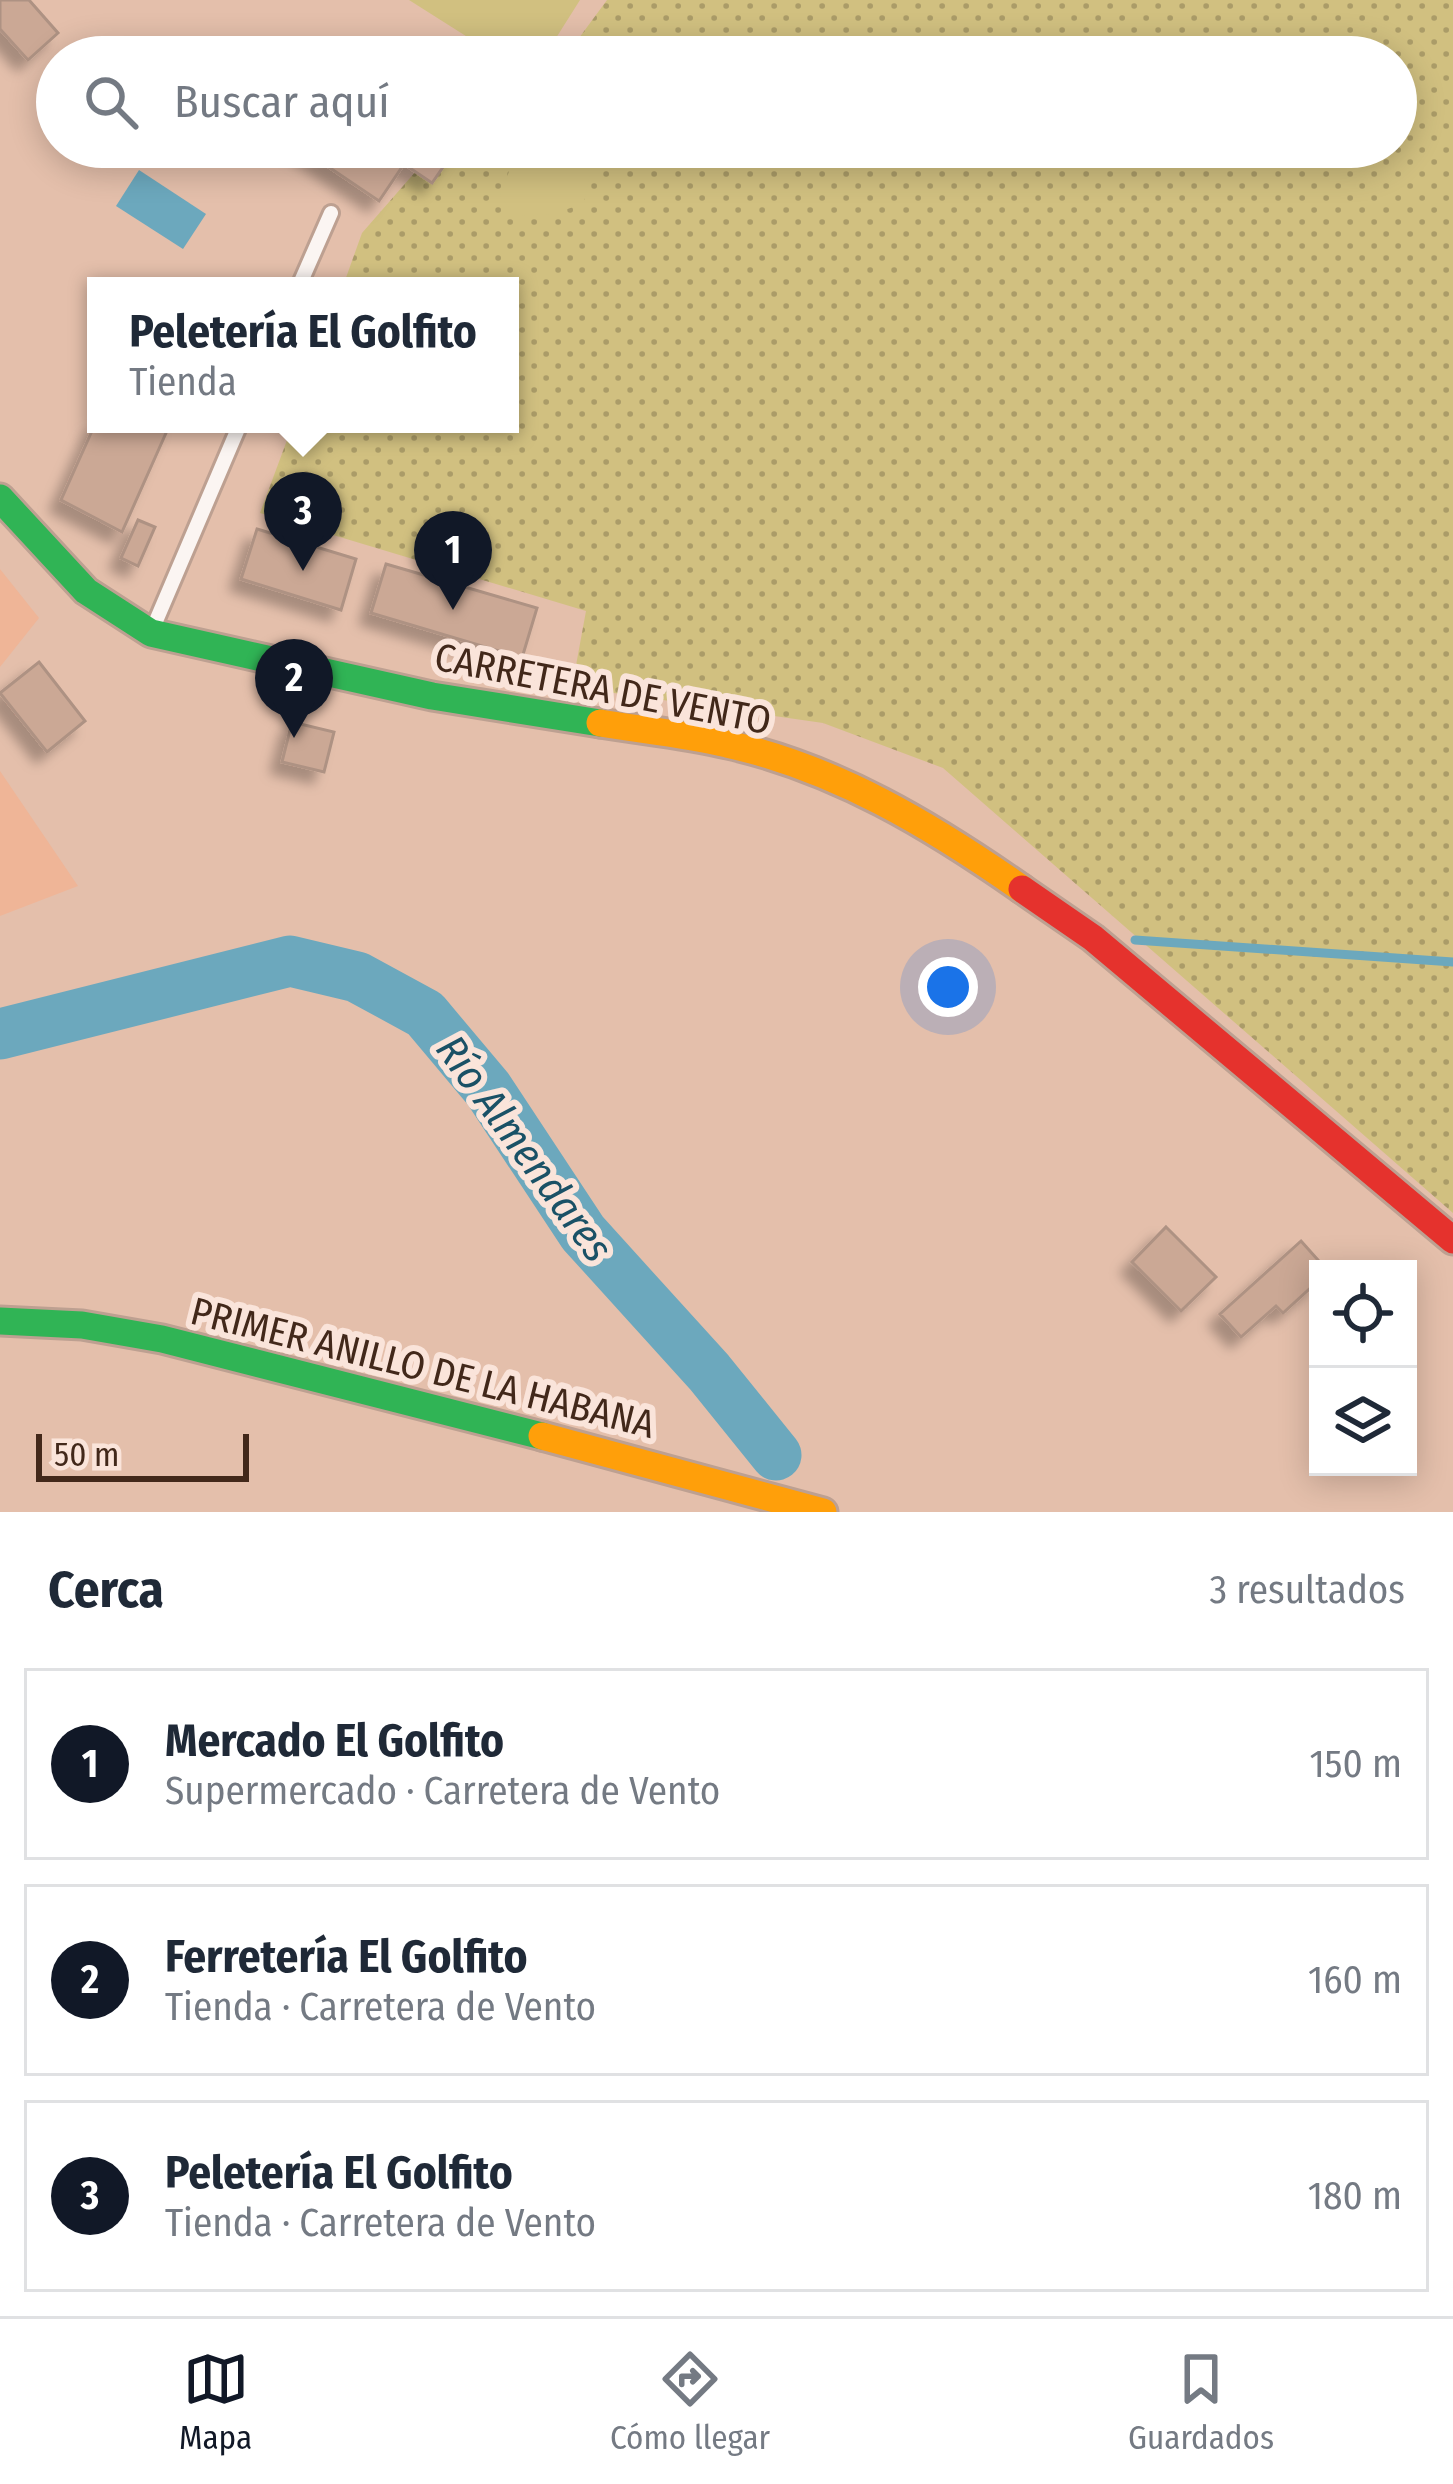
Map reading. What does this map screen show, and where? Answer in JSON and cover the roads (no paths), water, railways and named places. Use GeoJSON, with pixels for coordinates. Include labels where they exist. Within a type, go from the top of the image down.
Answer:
{"type":"FeatureCollection","features":[{"type":"Feature","properties":{"kind":"main road","name":"CARRETERA DE VENTO"},"geometry":{"type":"LineString","coordinates":[[0,498],[82,588],[125,621],[151,632],[432,696],[729,744],[842,781],[951,839],[1093,938],[1453,1240]]}},
{"type":"Feature","properties":{"kind":"main road","name":"PRIMER ANILLO DE LA HABANA"},"geometry":{"type":"LineString","coordinates":[[0,1321],[86,1325],[192,1346],[823,1512]]}},
{"type":"Feature","properties":{"kind":"lane"},"geometry":{"type":"LineString","coordinates":[[303,277],[331,212]]}},
{"type":"Feature","properties":{"kind":"lane"},"geometry":{"type":"LineString","coordinates":[[151,632],[236,433]]}},
{"type":"Feature","properties":{"kind":"water"},"geometry":{"type":"Polygon","coordinates":[[[139,170],[206,214],[183,249],[116,206],[139,170]]]}},
{"type":"Feature","properties":{"kind":"waterway"},"geometry":{"type":"LineString","coordinates":[[1135,940],[1453,962]]}},
{"type":"Feature","properties":{"kind":"waterway","name":"Río Almendares"},"geometry":{"type":"LineString","coordinates":[[0,1034],[290,961],[357,977],[425,1014],[488,1089],[583,1233],[709,1372],[776,1455]]}},
{"type":"Feature","properties":{"kind":"place","name":"Peletería El Golfito"},"geometry":{"type":"Point","coordinates":[303,571]}},
{"type":"Feature","properties":{"kind":"place","name":"Mercado El Golfito"},"geometry":{"type":"Point","coordinates":[453,610]}},
{"type":"Feature","properties":{"kind":"place","name":"Ferretería El Golfito"},"geometry":{"type":"Point","coordinates":[294,738]}}]}
